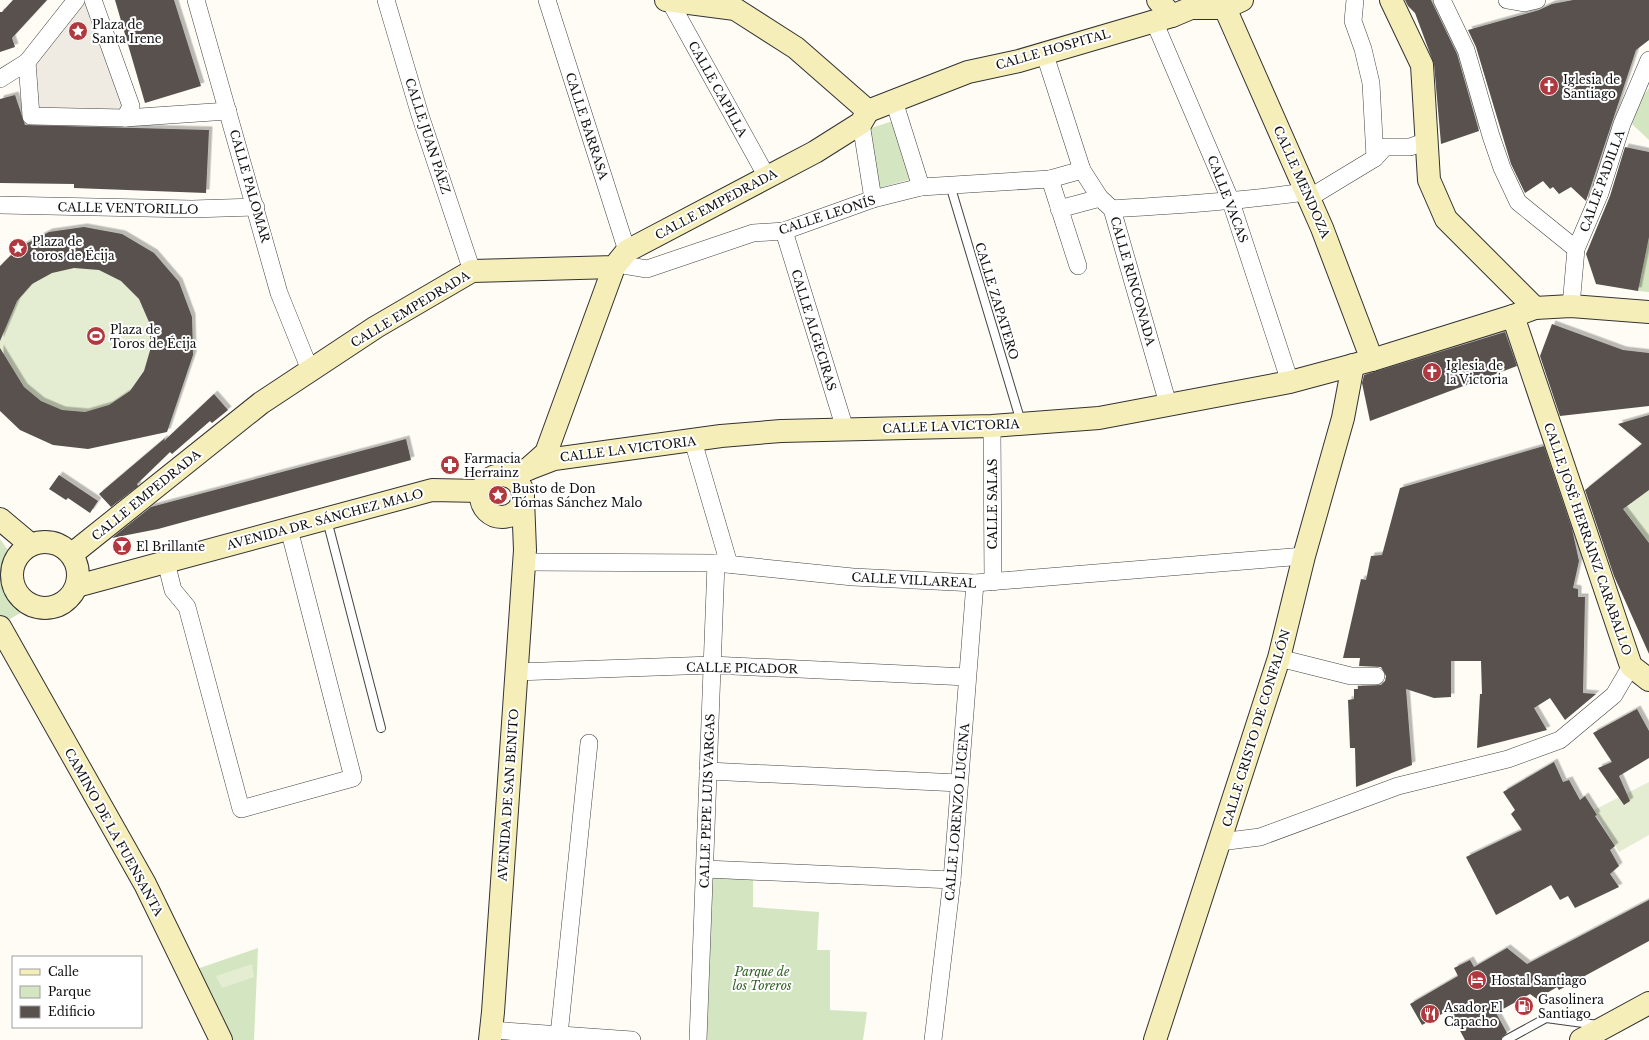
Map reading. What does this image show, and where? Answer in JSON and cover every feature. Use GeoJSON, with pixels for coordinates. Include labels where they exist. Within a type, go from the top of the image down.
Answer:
{"type":"FeatureCollection","features":[{"type":"Feature","properties":{"kind":"street"},"geometry":{"type":"LineString","coordinates":[[0,79],[27,62],[76,0]]}},
{"type":"Feature","properties":{"kind":"street"},"geometry":{"type":"LineString","coordinates":[[92,0],[131,106],[125,118]]}},
{"type":"Feature","properties":{"kind":"street","name":"CALLE PALOMAR"},"geometry":{"type":"LineString","coordinates":[[196,0],[256,207],[279,293],[310,370]]}},
{"type":"Feature","properties":{"kind":"street","name":"CALLE JUAN PÁEZ"},"geometry":{"type":"LineString","coordinates":[[386,0],[420,115],[472,271]]}},
{"type":"Feature","properties":{"kind":"street","name":"CALLE BARRASA"},"geometry":{"type":"LineString","coordinates":[[547,0],[619,261]]}},
{"type":"Feature","properties":{"kind":"street"},"geometry":{"type":"LineString","coordinates":[[668,0],[732,5],[796,48],[864,117],[874,199]]}},
{"type":"Feature","properties":{"kind":"street","name":"CALLE CAPILLA"},"geometry":{"type":"LineString","coordinates":[[668,0],[767,177]]}},
{"type":"Feature","properties":{"kind":"street"},"geometry":{"type":"LineString","coordinates":[[1354,0],[1353,21],[1363,49],[1371,83],[1375,158]]}},
{"type":"Feature","properties":{"kind":"street"},"geometry":{"type":"LineString","coordinates":[[1391,0],[1422,65],[1429,180],[1446,219],[1535,308]]}},
{"type":"Feature","properties":{"kind":"street"},"geometry":{"type":"LineString","coordinates":[[1442,0],[1466,50],[1491,136],[1502,168],[1518,202],[1576,249]]}},
{"type":"Feature","properties":{"kind":"street"},"geometry":{"type":"LineString","coordinates":[[1507,0],[1524,4],[1537,0]]}},
{"type":"Feature","properties":{"kind":"street","name":"CALLE HOSPITAL"},"geometry":{"type":"LineString","coordinates":[[864,117],[894,101],[968,72],[1019,61],[1162,12],[1230,3]]}},
{"type":"Feature","properties":{"kind":"street","name":"CALLE MENDOZA"},"geometry":{"type":"LineString","coordinates":[[1230,3],[1307,195],[1322,228],[1362,362]]}},
{"type":"Feature","properties":{"kind":"street","name":"CALLE VACAS"},"geometry":{"type":"LineString","coordinates":[[1162,12],[1230,199],[1290,382]]}},
{"type":"Feature","properties":{"kind":"street","name":"CALLE RINCONADA"},"geometry":{"type":"LineString","coordinates":[[1044,52],[1082,170],[1106,203],[1168,404]]}},
{"type":"Feature","properties":{"kind":"street","name":"CALLE PADILLA"},"geometry":{"type":"LineString","coordinates":[[1571,306],[1576,249],[1600,192],[1622,124],[1649,60]]}},
{"type":"Feature","properties":{"kind":"street"},"geometry":{"type":"LineString","coordinates":[[27,62],[31,116],[125,118],[228,111]]}},
{"type":"Feature","properties":{"kind":"street"},"geometry":{"type":"LineString","coordinates":[[894,101],[922,187]]}},
{"type":"Feature","properties":{"kind":"street","name":"CALLE EMPEDRADA"},"geometry":{"type":"LineString","coordinates":[[72,554],[261,403],[376,327],[472,271],[619,261],[767,177],[815,152],[864,117]]}},
{"type":"Feature","properties":{"kind":"street"},"geometry":{"type":"LineString","coordinates":[[1059,209],[1106,203],[1173,206],[1230,199],[1307,195],[1375,158],[1385,147],[1410,147],[1427,141]]}},
{"type":"Feature","properties":{"kind":"street","name":"CALLE LEONÍS"},"geometry":{"type":"LineString","coordinates":[[619,261],[647,269],[753,233],[784,231],[874,199],[922,187],[1050,179],[1082,170]]}},
{"type":"Feature","properties":{"kind":"street"},"geometry":{"type":"LineString","coordinates":[[1050,179],[1078,266]]}},
{"type":"Feature","properties":{"kind":"street","name":"CALLE VENTORILLO"},"geometry":{"type":"LineString","coordinates":[[0,205],[192,209],[256,207]]}},
{"type":"Feature","properties":{"kind":"street","name":"CALLE ALGECIRAS"},"geometry":{"type":"LineString","coordinates":[[784,231],[845,429]]}},
{"type":"Feature","properties":{"kind":"street"},"geometry":{"type":"LineString","coordinates":[[518,472],[524,499],[517,512],[504,518],[490,515],[482,504],[481,491],[488,480],[494,476],[518,472],[546,453],[619,261]]}},
{"type":"Feature","properties":{"kind":"street","name":"CALLE LA VICTORIA"},"geometry":{"type":"LineString","coordinates":[[518,472],[554,459],[721,436],[781,431],[992,426],[1099,418],[1290,382],[1362,362],[1535,308],[1571,306],[1649,312]]}},
{"type":"Feature","properties":{"kind":"street","name":"CALLE JOSÉ HERRÁINZ CARABALLO"},"geometry":{"type":"LineString","coordinates":[[1220,842],[1260,837],[1398,786],[1508,759],[1560,740],[1614,695],[1631,666],[1513,316]]}},
{"type":"Feature","properties":{"kind":"street","name":"CALLE CRISTO DE CONFALÓN"},"geometry":{"type":"LineString","coordinates":[[1154,1040],[1279,658],[1304,556],[1344,418],[1362,362]]}},
{"type":"Feature","properties":{"kind":"street","name":"CALLE SALAS"},"geometry":{"type":"LineString","coordinates":[[992,426],[993,582]]}},
{"type":"Feature","properties":{"kind":"street","name":"CALLE PEPE LUIS VARGAS"},"geometry":{"type":"LineString","coordinates":[[693,441],[723,563],[712,665],[698,1040]]}},
{"type":"Feature","properties":{"kind":"street","name":"AVENIDA DR. SÁNCHEZ MALO"},"geometry":{"type":"LineString","coordinates":[[77,586],[432,490],[481,491]]}},
{"type":"Feature","properties":{"kind":"street","name":"AVENIDA DE SAN BENITO"},"geometry":{"type":"LineString","coordinates":[[490,1035],[494,1004],[524,556],[524,499]]}},
{"type":"Feature","properties":{"kind":"street"},"geometry":{"type":"LineString","coordinates":[[504,518],[524,556]]}},
{"type":"Feature","properties":{"kind":"street"},"geometry":{"type":"LineString","coordinates":[[0,519],[31,545]]}},
{"type":"Feature","properties":{"kind":"street"},"geometry":{"type":"LineString","coordinates":[[166,562],[173,590],[187,607],[241,809],[352,778],[289,529]]}},
{"type":"Feature","properties":{"kind":"street"},"geometry":{"type":"LineString","coordinates":[[42,542],[53,543],[63,547],[72,554],[77,564],[79,575],[77,586],[72,596],[64,603],[49,608],[32,606],[23,601],[16,592],[12,581],[12,570],[15,560],[22,551],[31,545],[42,542]]}},
{"type":"Feature","properties":{"kind":"street","name":"CALLE VILLAREAL"},"geometry":{"type":"LineString","coordinates":[[524,556],[723,563],[853,578],[975,583],[1304,556]]}},
{"type":"Feature","properties":{"kind":"street","name":"CALLE LORENZO LUCENA"},"geometry":{"type":"LineString","coordinates":[[933,1040],[952,880],[975,583]]}},
{"type":"Feature","properties":{"kind":"street"},"geometry":{"type":"LineString","coordinates":[[0,626],[32,606]]}},
{"type":"Feature","properties":{"kind":"street","name":"CAMINO DE LA FUENSANTA"},"geometry":{"type":"LineString","coordinates":[[0,626],[145,884],[222,1040]]}},
{"type":"Feature","properties":{"kind":"street"},"geometry":{"type":"LineString","coordinates":[[1279,658],[1351,676],[1376,676]]}},
{"type":"Feature","properties":{"kind":"street","name":"CALLE PICADOR"},"geometry":{"type":"LineString","coordinates":[[516,672],[712,665],[967,677]]}},
{"type":"Feature","properties":{"kind":"street"},"geometry":{"type":"LineString","coordinates":[[1631,666],[1649,680]]}},
{"type":"Feature","properties":{"kind":"street"},"geometry":{"type":"LineString","coordinates":[[559,1035],[589,743]]}},
{"type":"Feature","properties":{"kind":"street"},"geometry":{"type":"LineString","coordinates":[[708,770],[959,783]]}},
{"type":"Feature","properties":{"kind":"street"},"geometry":{"type":"LineString","coordinates":[[705,869],[952,880]]}},
{"type":"Feature","properties":{"kind":"street"},"geometry":{"type":"LineString","coordinates":[[1607,1033],[1649,1003]]}},
{"type":"Feature","properties":{"kind":"street"},"geometry":{"type":"LineString","coordinates":[[1582,1040],[1607,1033],[1649,1017]]}},
{"type":"Feature","properties":{"kind":"street"},"geometry":{"type":"LineString","coordinates":[[490,1035],[559,1035],[632,1040]]}},
{"type":"Feature","properties":{"kind":"lane","name":"CALLE ZAPATERO"},"geometry":{"type":"LineString","coordinates":[[950,185],[1022,424]]}},
{"type":"Feature","properties":{"kind":"lane"},"geometry":{"type":"LineString","coordinates":[[327,519],[381,728]]}},
{"type":"Feature","properties":{"kind":"lane"},"geometry":{"type":"LineString","coordinates":[[1506,1040],[1546,1018],[1607,1033]]}},
{"type":"Feature","properties":{"kind":"green space"},"geometry":{"type":"Polygon","coordinates":[[[1649,88],[1649,140],[1632,124],[1639,102],[1649,88]]]}},
{"type":"Feature","properties":{"kind":"green space"},"geometry":{"type":"Polygon","coordinates":[[[896,120],[915,178],[876,189],[865,130],[896,120]]]}},
{"type":"Feature","properties":{"kind":"green space","name":"Plaza de Toros de Écija"},"geometry":{"type":"Polygon","coordinates":[[[84,227],[122,234],[154,253],[179,282],[192,317],[193,355],[157,421],[0,411],[0,266],[18,248],[49,232],[84,227]]]}},
{"type":"Feature","properties":{"kind":"green space"},"geometry":{"type":"Polygon","coordinates":[[[1649,237],[1649,292],[1638,291],[1649,237]]]}},
{"type":"Feature","properties":{"kind":"green space"},"geometry":{"type":"Polygon","coordinates":[[[1649,490],[1649,543],[1623,509],[1649,490]]]}},
{"type":"Feature","properties":{"kind":"green space"},"geometry":{"type":"Polygon","coordinates":[[[0,539],[15,560],[13,567],[14,586],[21,597],[32,606],[0,625],[0,539]]]}},
{"type":"Feature","properties":{"kind":"green space"},"geometry":{"type":"Polygon","coordinates":[[[1649,782],[1649,835],[1619,852],[1594,810],[1649,782]]]}},
{"type":"Feature","properties":{"kind":"green space","name":"Parque de los Toreros"},"geometry":{"type":"Polygon","coordinates":[[[705,869],[753,871],[753,907],[819,912],[817,950],[830,950],[830,1010],[867,1012],[863,1040],[698,1040],[705,869]]]}},
{"type":"Feature","properties":{"kind":"green space"},"geometry":{"type":"Polygon","coordinates":[[[258,948],[254,1040],[221,1040],[188,972],[258,948]]]}},
{"type":"Feature","properties":{"kind":"green space"},"geometry":{"type":"Polygon","coordinates":[[[252,964],[254,977],[222,988],[216,976],[252,964]]]}},
{"type":"Feature","properties":{"kind":"shaded area","name":"Plaza de Santa Irene"},"geometry":{"type":"Polygon","coordinates":[[[76,0],[93,0],[131,106],[125,118],[31,116],[27,62],[76,0]]]}},
{"type":"Feature","properties":{"kind":"building"},"geometry":{"type":"Polygon","coordinates":[[[13,0],[47,0],[12,38],[15,47],[0,52],[0,12],[2,12],[13,0]]]}},
{"type":"Feature","properties":{"kind":"building"},"geometry":{"type":"Polygon","coordinates":[[[115,0],[174,0],[201,86],[145,103],[115,0]]]}},
{"type":"Feature","properties":{"kind":"building"},"geometry":{"type":"Polygon","coordinates":[[[1405,0],[1431,0],[1457,54],[1479,131],[1441,144],[1434,64],[1415,13],[1408,6],[1405,0]]]}},
{"type":"Feature","properties":{"kind":"building","name":"Iglesia de Santiago"},"geometry":{"type":"Polygon","coordinates":[[[1573,0],[1649,0],[1649,40],[1636,50],[1586,201],[1571,187],[1559,194],[1553,187],[1550,189],[1543,181],[1525,193],[1511,164],[1476,47],[1468,30],[1539,10],[1552,4],[1573,0]]]}},
{"type":"Feature","properties":{"kind":"building"},"geometry":{"type":"Polygon","coordinates":[[[15,95],[25,125],[209,130],[206,193],[74,188],[74,184],[0,183],[0,99],[15,95]]]}},
{"type":"Feature","properties":{"kind":"building"},"geometry":{"type":"Polygon","coordinates":[[[1625,147],[1649,152],[1649,237],[1638,291],[1596,284],[1586,254],[1610,196],[1625,147]]]}},
{"type":"Feature","properties":{"kind":"building"},"geometry":{"type":"Polygon","coordinates":[[[84,227],[122,234],[154,253],[179,282],[192,317],[193,355],[167,432],[88,449],[53,445],[20,430],[0,411],[0,348],[24,387],[41,401],[62,410],[85,412],[109,405],[130,391],[144,371],[151,347],[149,322],[139,299],[121,281],[99,270],[74,268],[52,273],[32,284],[17,301],[0,341],[0,266],[18,248],[49,232],[84,227]]]}},
{"type":"Feature","properties":{"kind":"building"},"geometry":{"type":"Polygon","coordinates":[[[1552,324],[1623,350],[1649,353],[1649,406],[1560,416],[1540,356],[1552,324]]]}},
{"type":"Feature","properties":{"kind":"building","name":"Iglesia de la Victoria"},"geometry":{"type":"Polygon","coordinates":[[[1505,332],[1517,366],[1370,421],[1362,383],[1364,375],[1505,332]]]}},
{"type":"Feature","properties":{"kind":"building"},"geometry":{"type":"Polygon","coordinates":[[[214,394],[228,410],[212,423],[210,421],[172,454],[170,452],[137,484],[138,486],[111,507],[99,494],[165,438],[164,441],[214,394]]]}},
{"type":"Feature","properties":{"kind":"building"},"geometry":{"type":"Polygon","coordinates":[[[1649,415],[1649,490],[1623,509],[1649,543],[1649,654],[1614,576],[1585,490],[1642,444],[1618,424],[1649,415]]]}},
{"type":"Feature","properties":{"kind":"building"},"geometry":{"type":"Polygon","coordinates":[[[406,439],[411,460],[158,529],[112,538],[151,507],[406,439]]]}},
{"type":"Feature","properties":{"kind":"building"},"geometry":{"type":"Polygon","coordinates":[[[1544,446],[1572,529],[1579,561],[1573,588],[1578,589],[1578,597],[1585,597],[1583,693],[1596,694],[1565,720],[1550,698],[1534,708],[1547,730],[1477,748],[1480,694],[1482,694],[1481,661],[1451,661],[1451,697],[1434,698],[1406,689],[1412,765],[1356,787],[1355,748],[1350,748],[1348,700],[1354,699],[1354,689],[1358,689],[1358,686],[1381,685],[1385,681],[1386,676],[1381,667],[1359,666],[1360,658],[1343,658],[1361,579],[1366,580],[1371,556],[1382,555],[1400,488],[1544,446]]]}},
{"type":"Feature","properties":{"kind":"building"},"geometry":{"type":"Polygon","coordinates":[[[59,475],[98,501],[90,513],[68,498],[66,500],[49,489],[59,475]]]}},
{"type":"Feature","properties":{"kind":"building"},"geometry":{"type":"Polygon","coordinates":[[[1637,709],[1649,731],[1649,758],[1619,776],[1630,801],[1624,805],[1598,768],[1612,762],[1593,733],[1637,709]]]}},
{"type":"Feature","properties":{"kind":"building"},"geometry":{"type":"Polygon","coordinates":[[[1554,762],[1563,782],[1569,780],[1580,800],[1585,796],[1597,815],[1595,816],[1615,846],[1610,850],[1619,866],[1610,874],[1619,887],[1575,908],[1568,896],[1560,900],[1551,885],[1496,915],[1466,857],[1522,830],[1511,814],[1515,810],[1503,792],[1554,762]]]}},
{"type":"Feature","properties":{"kind":"building"},"geometry":{"type":"Polygon","coordinates":[[[1649,900],[1649,941],[1559,990],[1557,987],[1537,999],[1530,994],[1496,1013],[1507,1033],[1501,1040],[1465,1040],[1449,1010],[1422,1025],[1410,1004],[1458,976],[1454,968],[1470,960],[1474,967],[1507,948],[1527,964],[1649,900]]]}},
{"type":"Feature","properties":{"kind":"place","name":"Plaza de Santa Irene"},"geometry":{"type":"Point","coordinates":[78,31]}},
{"type":"Feature","properties":{"kind":"place","name":"Iglesia de Santiago"},"geometry":{"type":"Point","coordinates":[1549,86]}},
{"type":"Feature","properties":{"kind":"place","name":"Plaza de toros de Écija"},"geometry":{"type":"Point","coordinates":[18,248]}},
{"type":"Feature","properties":{"kind":"place","name":"Plaza de Toros de Écija"},"geometry":{"type":"Point","coordinates":[96,336]}},
{"type":"Feature","properties":{"kind":"place","name":"Iglesia de la Victoria"},"geometry":{"type":"Point","coordinates":[1432,372]}},
{"type":"Feature","properties":{"kind":"place","name":"Farmacia Herrainz"},"geometry":{"type":"Point","coordinates":[450,465]}},
{"type":"Feature","properties":{"kind":"place","name":"Busto de Don Tómas Sánchez Malo"},"geometry":{"type":"Point","coordinates":[498,495]}},
{"type":"Feature","properties":{"kind":"place","name":"El Brillante"},"geometry":{"type":"Point","coordinates":[122,546]}},
{"type":"Feature","properties":{"kind":"place","name":"Hostal Santiago"},"geometry":{"type":"Point","coordinates":[1477,980]}},
{"type":"Feature","properties":{"kind":"place","name":"Gasolinera Santiago"},"geometry":{"type":"Point","coordinates":[1524,1006]}},
{"type":"Feature","properties":{"kind":"place","name":"Asador El Capacho"},"geometry":{"type":"Point","coordinates":[1430,1014]}}]}
